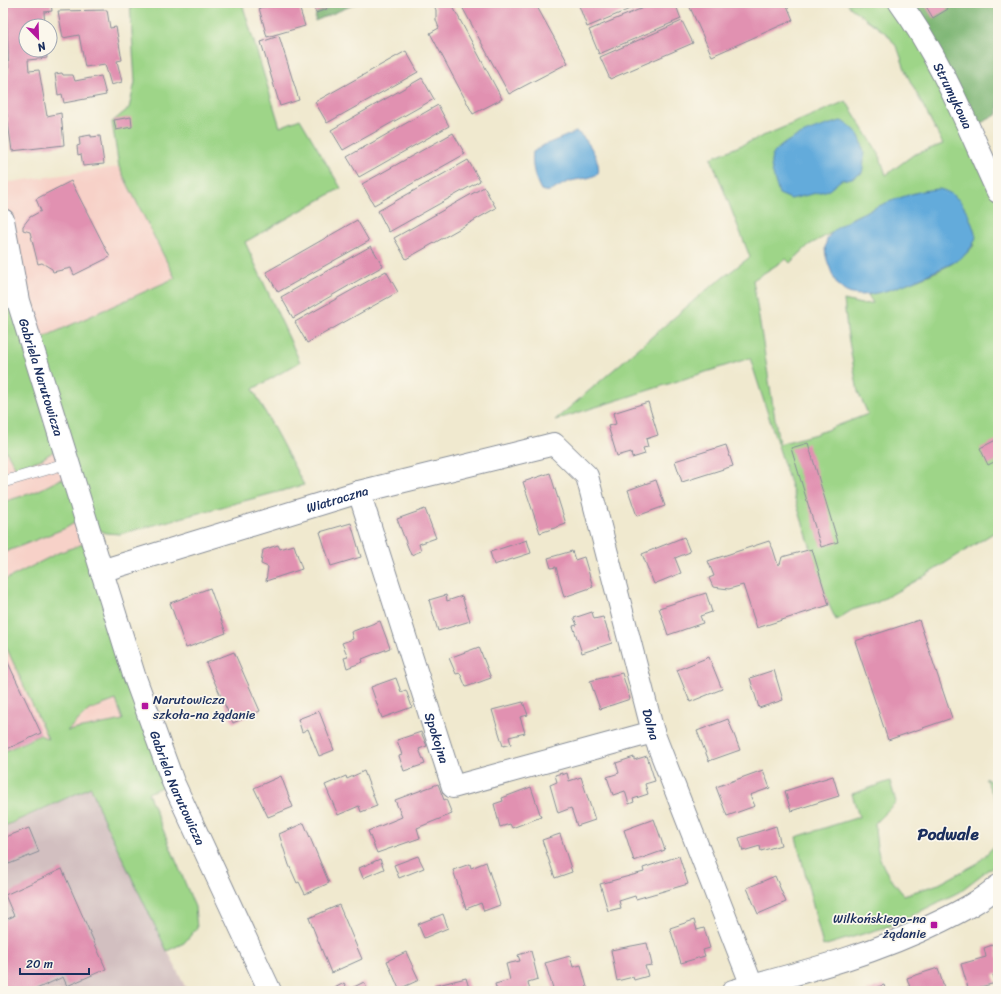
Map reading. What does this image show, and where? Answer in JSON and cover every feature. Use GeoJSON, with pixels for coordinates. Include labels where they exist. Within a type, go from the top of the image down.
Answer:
{"type":"FeatureCollection","features":[{"type":"Feature","properties":{"kind":"street","name":"Strumykowa"},"geometry":{"type":"LineString","coordinates":[[900,3],[926,42],[943,74],[998,192]]}},
{"type":"Feature","properties":{"kind":"street","name":"Gabriela Narutowicza"},"geometry":{"type":"LineString","coordinates":[[3,220],[18,301],[134,675],[173,782],[270,991]]}},
{"type":"Feature","properties":{"kind":"street","name":"Wiatraczna"},"geometry":{"type":"LineString","coordinates":[[101,571],[359,492],[554,444],[570,460]]}},
{"type":"Feature","properties":{"kind":"street","name":"Dolna"},"geometry":{"type":"LineString","coordinates":[[570,460],[587,476],[653,732],[747,989]]}},
{"type":"Feature","properties":{"kind":"street","name":"Spokojna"},"geometry":{"type":"LineString","coordinates":[[359,492],[453,787],[653,732]]}},
{"type":"Feature","properties":{"kind":"street"},"geometry":{"type":"LineString","coordinates":[[747,989],[841,962],[899,942],[971,906],[998,886]]}},
{"type":"Feature","properties":{"kind":"lane"},"geometry":{"type":"LineString","coordinates":[[3,482],[68,463]]}},
{"type":"Feature","properties":{"kind":"shaded area"},"geometry":{"type":"Polygon","coordinates":[[[119,167],[175,278],[42,339],[30,341],[173,782],[101,814],[187,991],[3,991],[3,183],[119,167]]]}},
{"type":"Feature","properties":{"kind":"shaded area"},"geometry":{"type":"Polygon","coordinates":[[[91,787],[101,814],[187,991],[3,991],[3,828],[91,787]]]}},
{"type":"Feature","properties":{"kind":"green space"},"geometry":{"type":"Polygon","coordinates":[[[130,3],[242,3],[280,127],[300,119],[341,188],[245,242],[300,362],[253,389],[304,485],[120,534],[106,533],[79,520],[66,528],[3,553],[3,502],[35,492],[61,479],[74,486],[54,451],[42,459],[16,468],[3,446],[3,225],[30,341],[42,338],[175,278],[119,167],[112,122],[129,108],[135,82],[130,3]]]}},
{"type":"Feature","properties":{"kind":"green space"},"geometry":{"type":"Polygon","coordinates":[[[324,3],[358,3],[315,21],[316,13],[327,9],[324,3]]]}},
{"type":"Feature","properties":{"kind":"green space"},"geometry":{"type":"Polygon","coordinates":[[[847,3],[900,3],[998,192],[998,530],[923,577],[876,603],[852,610],[836,620],[829,605],[750,358],[555,420],[705,291],[750,257],[711,158],[846,101],[879,154],[886,175],[913,155],[943,144],[907,75],[898,49],[888,35],[851,8],[847,3]],[[915,193],[854,217],[831,233],[809,245],[790,263],[786,259],[753,280],[779,444],[816,434],[868,414],[858,392],[847,330],[844,300],[861,304],[873,303],[868,295],[940,270],[966,254],[974,245],[915,193]]]}},
{"type":"Feature","properties":{"kind":"green space"},"geometry":{"type":"Polygon","coordinates":[[[914,3],[998,3],[998,114],[974,127],[919,17],[914,3]]]}},
{"type":"Feature","properties":{"kind":"green space"},"geometry":{"type":"Polygon","coordinates":[[[83,544],[173,782],[148,793],[195,907],[197,928],[184,943],[167,951],[101,814],[91,787],[3,827],[3,752],[40,735],[48,739],[3,640],[3,581],[58,553],[83,544]],[[116,700],[89,710],[67,731],[123,720],[116,700]]]}},
{"type":"Feature","properties":{"kind":"green space"},"geometry":{"type":"Polygon","coordinates":[[[985,778],[998,786],[998,805],[985,778]]]}},
{"type":"Feature","properties":{"kind":"green space"},"geometry":{"type":"Polygon","coordinates":[[[890,781],[896,802],[875,823],[877,845],[885,870],[904,895],[939,884],[978,863],[998,842],[998,862],[959,892],[893,925],[823,946],[796,837],[859,817],[852,794],[890,781]]]}},
{"type":"Feature","properties":{"kind":"water"},"geometry":{"type":"Polygon","coordinates":[[[841,121],[859,135],[862,142],[864,157],[862,173],[852,178],[841,180],[829,190],[791,199],[779,194],[771,164],[774,153],[789,140],[811,130],[841,121]]]}},
{"type":"Feature","properties":{"kind":"water"},"geometry":{"type":"Polygon","coordinates":[[[576,132],[584,138],[592,150],[598,163],[598,173],[592,177],[568,182],[552,190],[541,190],[534,172],[533,152],[544,145],[576,132]]]}},
{"type":"Feature","properties":{"kind":"water"},"geometry":{"type":"Polygon","coordinates":[[[939,189],[954,196],[968,213],[976,237],[969,251],[964,256],[952,263],[911,282],[886,291],[861,295],[850,294],[842,289],[833,277],[825,252],[829,236],[844,223],[869,210],[918,192],[939,189]]]}},
{"type":"Feature","properties":{"kind":"building"},"geometry":{"type":"Polygon","coordinates":[[[6,3],[51,3],[52,11],[44,12],[44,18],[18,18],[18,58],[47,58],[28,60],[29,71],[39,70],[47,116],[61,113],[64,145],[12,151],[3,87],[3,74],[9,73],[6,3]]]}},
{"type":"Feature","properties":{"kind":"building"},"geometry":{"type":"Polygon","coordinates":[[[285,3],[285,6],[298,3],[305,26],[267,37],[259,8],[285,3]]]}},
{"type":"Feature","properties":{"kind":"building"},"geometry":{"type":"Polygon","coordinates":[[[312,3],[324,3],[327,9],[316,13],[312,3]]]}},
{"type":"Feature","properties":{"kind":"building"},"geometry":{"type":"Polygon","coordinates":[[[433,3],[451,3],[502,99],[473,114],[430,33],[439,28],[436,20],[436,10],[433,3]]]}},
{"type":"Feature","properties":{"kind":"building"},"geometry":{"type":"Polygon","coordinates":[[[460,3],[535,3],[568,63],[509,94],[460,3]]]}},
{"type":"Feature","properties":{"kind":"building"},"geometry":{"type":"Polygon","coordinates":[[[578,3],[644,3],[587,27],[578,3]]]}},
{"type":"Feature","properties":{"kind":"building"},"geometry":{"type":"Polygon","coordinates":[[[655,3],[675,3],[681,19],[599,54],[589,30],[655,3]]]}},
{"type":"Feature","properties":{"kind":"building"},"geometry":{"type":"Polygon","coordinates":[[[688,3],[786,3],[793,20],[712,56],[688,3]]]}},
{"type":"Feature","properties":{"kind":"building"},"geometry":{"type":"Polygon","coordinates":[[[924,3],[947,3],[945,4],[948,9],[933,18],[924,3]]]}},
{"type":"Feature","properties":{"kind":"building"},"geometry":{"type":"Polygon","coordinates":[[[107,10],[110,28],[116,27],[122,60],[117,61],[122,82],[111,85],[105,64],[85,67],[79,35],[63,38],[58,11],[107,10]]]}},
{"type":"Feature","properties":{"kind":"building"},"geometry":{"type":"Polygon","coordinates":[[[682,21],[693,43],[610,79],[600,57],[682,21]]]}},
{"type":"Feature","properties":{"kind":"building"},"geometry":{"type":"Polygon","coordinates":[[[279,36],[299,100],[280,106],[261,42],[279,36]]]}},
{"type":"Feature","properties":{"kind":"building"},"geometry":{"type":"Polygon","coordinates":[[[406,51],[418,72],[327,123],[315,102],[406,51]]]}},
{"type":"Feature","properties":{"kind":"building"},"geometry":{"type":"Polygon","coordinates":[[[62,73],[63,75],[73,75],[75,81],[101,76],[106,95],[64,103],[62,94],[58,95],[55,74],[62,73]]]}},
{"type":"Feature","properties":{"kind":"building"},"geometry":{"type":"Polygon","coordinates":[[[422,78],[434,99],[343,150],[331,130],[422,78]]]}},
{"type":"Feature","properties":{"kind":"building"},"geometry":{"type":"Polygon","coordinates":[[[438,105],[449,126],[359,177],[347,157],[438,105]]]}},
{"type":"Feature","properties":{"kind":"building"},"geometry":{"type":"Polygon","coordinates":[[[131,117],[132,127],[116,130],[114,120],[131,117]]]}},
{"type":"Feature","properties":{"kind":"building"},"geometry":{"type":"Polygon","coordinates":[[[453,133],[465,154],[374,205],[362,184],[453,133]]]}},
{"type":"Feature","properties":{"kind":"building"},"geometry":{"type":"Polygon","coordinates":[[[91,135],[91,137],[100,136],[104,164],[83,166],[81,154],[78,155],[77,146],[80,145],[79,137],[91,135]]]}},
{"type":"Feature","properties":{"kind":"building"},"geometry":{"type":"Polygon","coordinates":[[[468,160],[480,181],[389,232],[378,211],[468,160]]]}},
{"type":"Feature","properties":{"kind":"building"},"geometry":{"type":"Polygon","coordinates":[[[71,181],[110,257],[74,275],[71,268],[53,272],[52,269],[42,263],[38,264],[30,232],[23,230],[23,226],[30,217],[41,211],[36,199],[71,181]]]}},
{"type":"Feature","properties":{"kind":"building"},"geometry":{"type":"Polygon","coordinates":[[[484,187],[496,208],[406,259],[394,238],[484,187]]]}},
{"type":"Feature","properties":{"kind":"building"},"geometry":{"type":"Polygon","coordinates":[[[357,220],[369,241],[278,292],[266,272],[357,220]]]}},
{"type":"Feature","properties":{"kind":"building"},"geometry":{"type":"Polygon","coordinates":[[[371,246],[383,266],[293,318],[281,297],[371,246]]]}},
{"type":"Feature","properties":{"kind":"building"},"geometry":{"type":"Polygon","coordinates":[[[386,271],[398,292],[307,343],[295,322],[386,271]]]}},
{"type":"Feature","properties":{"kind":"building"},"geometry":{"type":"Polygon","coordinates":[[[648,402],[658,435],[646,439],[648,447],[643,448],[645,454],[632,458],[631,452],[617,456],[608,426],[616,424],[613,413],[648,402]]]}},
{"type":"Feature","properties":{"kind":"building"},"geometry":{"type":"Polygon","coordinates":[[[998,439],[998,460],[988,465],[980,448],[998,439]]]}},
{"type":"Feature","properties":{"kind":"building"},"geometry":{"type":"Polygon","coordinates":[[[808,443],[838,542],[821,547],[791,448],[808,443]]]}},
{"type":"Feature","properties":{"kind":"building"},"geometry":{"type":"Polygon","coordinates":[[[726,445],[733,466],[682,482],[675,461],[726,445]]]}},
{"type":"Feature","properties":{"kind":"building"},"geometry":{"type":"Polygon","coordinates":[[[550,473],[566,524],[540,533],[523,482],[550,473]]]}},
{"type":"Feature","properties":{"kind":"building"},"geometry":{"type":"Polygon","coordinates":[[[656,480],[665,506],[637,516],[628,490],[656,480]]]}},
{"type":"Feature","properties":{"kind":"building"},"geometry":{"type":"Polygon","coordinates":[[[425,509],[436,538],[419,544],[421,551],[411,555],[397,519],[425,509]]]}},
{"type":"Feature","properties":{"kind":"building"},"geometry":{"type":"Polygon","coordinates":[[[351,523],[361,557],[331,566],[320,532],[351,523]]]}},
{"type":"Feature","properties":{"kind":"building"},"geometry":{"type":"Polygon","coordinates":[[[684,537],[690,552],[675,558],[681,573],[654,584],[642,554],[684,537]]]}},
{"type":"Feature","properties":{"kind":"building"},"geometry":{"type":"Polygon","coordinates":[[[527,540],[531,553],[494,565],[490,552],[527,540]]]}},
{"type":"Feature","properties":{"kind":"building"},"geometry":{"type":"Polygon","coordinates":[[[769,541],[778,565],[780,564],[782,557],[812,549],[829,605],[757,628],[743,585],[729,589],[713,587],[709,578],[714,576],[708,561],[769,541]]]}},
{"type":"Feature","properties":{"kind":"building"},"geometry":{"type":"Polygon","coordinates":[[[278,545],[280,549],[294,545],[302,569],[266,581],[268,567],[261,564],[263,550],[278,545]]]}},
{"type":"Feature","properties":{"kind":"building"},"geometry":{"type":"Polygon","coordinates":[[[572,551],[575,560],[584,557],[593,587],[564,597],[556,567],[551,568],[548,558],[572,551]]]}},
{"type":"Feature","properties":{"kind":"building"},"geometry":{"type":"Polygon","coordinates":[[[210,588],[226,633],[186,648],[170,603],[210,588]]]}},
{"type":"Feature","properties":{"kind":"building"},"geometry":{"type":"Polygon","coordinates":[[[706,593],[712,612],[700,616],[703,623],[668,635],[659,608],[706,593]]]}},
{"type":"Feature","properties":{"kind":"building"},"geometry":{"type":"Polygon","coordinates":[[[446,595],[447,601],[462,596],[470,621],[438,631],[429,600],[446,595]]]}},
{"type":"Feature","properties":{"kind":"building"},"geometry":{"type":"Polygon","coordinates":[[[592,612],[594,619],[603,617],[612,643],[582,653],[573,626],[577,625],[574,618],[592,612]]]}},
{"type":"Feature","properties":{"kind":"building"},"geometry":{"type":"Polygon","coordinates":[[[919,620],[952,718],[888,740],[855,641],[919,620]]]}},
{"type":"Feature","properties":{"kind":"building"},"geometry":{"type":"Polygon","coordinates":[[[380,621],[390,648],[362,659],[363,662],[347,668],[344,658],[348,657],[342,643],[353,639],[351,632],[380,621]]]}},
{"type":"Feature","properties":{"kind":"building"},"geometry":{"type":"Polygon","coordinates":[[[479,647],[491,678],[466,687],[460,673],[456,674],[449,658],[479,647]]]}},
{"type":"Feature","properties":{"kind":"building"},"geometry":{"type":"Polygon","coordinates":[[[3,652],[41,733],[3,751],[3,652]]]}},
{"type":"Feature","properties":{"kind":"building"},"geometry":{"type":"Polygon","coordinates":[[[234,652],[260,711],[233,723],[206,663],[234,652]]]}},
{"type":"Feature","properties":{"kind":"building"},"geometry":{"type":"Polygon","coordinates":[[[709,657],[722,689],[690,702],[677,670],[709,657]]]}},
{"type":"Feature","properties":{"kind":"building"},"geometry":{"type":"Polygon","coordinates":[[[774,670],[783,700],[759,708],[750,678],[774,670]]]}},
{"type":"Feature","properties":{"kind":"building"},"geometry":{"type":"Polygon","coordinates":[[[622,673],[630,699],[600,709],[590,681],[622,673]]]}},
{"type":"Feature","properties":{"kind":"building"},"geometry":{"type":"Polygon","coordinates":[[[396,678],[401,692],[406,690],[412,707],[382,718],[371,687],[396,678]]]}},
{"type":"Feature","properties":{"kind":"building"},"geometry":{"type":"Polygon","coordinates":[[[523,702],[528,715],[520,717],[525,733],[509,737],[511,744],[503,746],[492,710],[523,702]]]}},
{"type":"Feature","properties":{"kind":"building"},"geometry":{"type":"Polygon","coordinates":[[[319,711],[334,750],[319,756],[308,729],[302,732],[298,719],[319,711]]]}},
{"type":"Feature","properties":{"kind":"building"},"geometry":{"type":"Polygon","coordinates":[[[728,719],[740,750],[709,761],[697,731],[728,719]]]}},
{"type":"Feature","properties":{"kind":"building"},"geometry":{"type":"Polygon","coordinates":[[[421,732],[427,746],[419,749],[425,764],[404,771],[399,756],[402,755],[397,740],[421,732]]]}},
{"type":"Feature","properties":{"kind":"building"},"geometry":{"type":"Polygon","coordinates":[[[647,756],[655,781],[645,784],[648,794],[633,799],[634,802],[629,804],[625,791],[613,795],[607,777],[619,773],[616,763],[634,757],[634,760],[647,756]]]}},
{"type":"Feature","properties":{"kind":"building"},"geometry":{"type":"Polygon","coordinates":[[[763,770],[770,788],[750,795],[755,806],[727,816],[716,787],[763,770]]]}},
{"type":"Feature","properties":{"kind":"building"},"geometry":{"type":"Polygon","coordinates":[[[364,771],[377,806],[361,812],[359,806],[338,815],[325,785],[346,776],[347,779],[364,771]]]}},
{"type":"Feature","properties":{"kind":"building"},"geometry":{"type":"Polygon","coordinates":[[[562,773],[562,775],[567,773],[569,781],[581,777],[595,820],[577,826],[571,808],[558,813],[550,785],[557,782],[555,775],[562,773]]]}},
{"type":"Feature","properties":{"kind":"building"},"geometry":{"type":"Polygon","coordinates":[[[281,776],[293,807],[268,817],[254,788],[281,776]]]}},
{"type":"Feature","properties":{"kind":"building"},"geometry":{"type":"Polygon","coordinates":[[[833,776],[839,796],[791,811],[785,791],[833,776]]]}},
{"type":"Feature","properties":{"kind":"building"},"geometry":{"type":"Polygon","coordinates":[[[438,784],[444,800],[446,799],[452,814],[417,828],[420,838],[377,853],[368,831],[402,817],[395,800],[438,784]]]}},
{"type":"Feature","properties":{"kind":"building"},"geometry":{"type":"Polygon","coordinates":[[[531,787],[541,817],[512,828],[510,824],[500,827],[494,804],[503,801],[502,798],[531,787]]]}},
{"type":"Feature","properties":{"kind":"building"},"geometry":{"type":"Polygon","coordinates":[[[654,819],[665,850],[634,861],[624,830],[654,819]]]}},
{"type":"Feature","properties":{"kind":"building"},"geometry":{"type":"Polygon","coordinates":[[[304,823],[329,883],[305,894],[299,882],[297,883],[289,865],[279,834],[304,823]]]}},
{"type":"Feature","properties":{"kind":"building"},"geometry":{"type":"Polygon","coordinates":[[[776,826],[781,845],[761,851],[760,846],[743,851],[739,838],[776,826]]]}},
{"type":"Feature","properties":{"kind":"building"},"geometry":{"type":"Polygon","coordinates":[[[29,828],[39,852],[9,864],[3,849],[3,838],[29,828]]]}},
{"type":"Feature","properties":{"kind":"building"},"geometry":{"type":"Polygon","coordinates":[[[560,834],[572,872],[555,878],[542,840],[560,834]]]}},
{"type":"Feature","properties":{"kind":"building"},"geometry":{"type":"Polygon","coordinates":[[[418,856],[424,868],[399,878],[394,865],[418,856]]]}},
{"type":"Feature","properties":{"kind":"building"},"geometry":{"type":"Polygon","coordinates":[[[679,856],[688,884],[636,899],[635,896],[619,901],[621,908],[608,911],[600,884],[644,872],[643,868],[679,856]]]}},
{"type":"Feature","properties":{"kind":"building"},"geometry":{"type":"Polygon","coordinates":[[[380,859],[384,869],[363,878],[359,868],[380,859]]]}},
{"type":"Feature","properties":{"kind":"building"},"geometry":{"type":"Polygon","coordinates":[[[486,862],[500,905],[484,911],[481,903],[466,909],[453,870],[470,864],[471,868],[486,862]]]}},
{"type":"Feature","properties":{"kind":"building"},"geometry":{"type":"Polygon","coordinates":[[[62,869],[106,969],[67,986],[63,977],[32,991],[3,991],[3,921],[14,916],[5,895],[62,869]]]}},
{"type":"Feature","properties":{"kind":"building"},"geometry":{"type":"Polygon","coordinates":[[[775,876],[786,902],[758,914],[747,888],[775,876]]]}},
{"type":"Feature","properties":{"kind":"building"},"geometry":{"type":"Polygon","coordinates":[[[339,905],[362,959],[331,973],[309,918],[339,905]]]}},
{"type":"Feature","properties":{"kind":"building"},"geometry":{"type":"Polygon","coordinates":[[[443,914],[448,928],[424,938],[418,924],[443,914]]]}},
{"type":"Feature","properties":{"kind":"building"},"geometry":{"type":"Polygon","coordinates":[[[694,920],[697,930],[704,928],[710,948],[703,950],[705,956],[681,963],[670,928],[694,920]]]}},
{"type":"Feature","properties":{"kind":"building"},"geometry":{"type":"Polygon","coordinates":[[[647,943],[652,965],[645,966],[648,976],[634,980],[633,977],[617,981],[611,950],[647,943]]]}},
{"type":"Feature","properties":{"kind":"building"},"geometry":{"type":"Polygon","coordinates":[[[995,944],[998,954],[998,974],[993,975],[996,983],[980,987],[981,991],[969,991],[961,964],[986,957],[984,948],[995,944]]]}},
{"type":"Feature","properties":{"kind":"building"},"geometry":{"type":"Polygon","coordinates":[[[531,951],[538,979],[528,982],[530,991],[497,991],[495,984],[510,980],[506,964],[520,961],[518,955],[531,951]]]}},
{"type":"Feature","properties":{"kind":"building"},"geometry":{"type":"Polygon","coordinates":[[[406,952],[419,980],[399,989],[387,961],[406,952]]]}},
{"type":"Feature","properties":{"kind":"building"},"geometry":{"type":"Polygon","coordinates":[[[570,956],[573,967],[581,965],[588,991],[554,991],[545,963],[570,956]]]}},
{"type":"Feature","properties":{"kind":"building"},"geometry":{"type":"Polygon","coordinates":[[[938,968],[945,991],[911,991],[907,978],[938,968]]]}},
{"type":"Feature","properties":{"kind":"building"},"geometry":{"type":"Polygon","coordinates":[[[466,978],[470,991],[435,991],[434,986],[466,978]]]}},
{"type":"Feature","properties":{"kind":"building"},"geometry":{"type":"Polygon","coordinates":[[[364,982],[368,991],[329,991],[344,983],[348,990],[364,982]]]}},
{"type":"Feature","properties":{"kind":"building"},"geometry":{"type":"Polygon","coordinates":[[[884,985],[886,991],[866,991],[884,985]]]}},
{"type":"Feature","properties":{"kind":"place","name":"Narutowicza szkoła-na żądanie"},"geometry":{"type":"Point","coordinates":[145,706]}},
{"type":"Feature","properties":{"kind":"place","name":"Wilkońskiego-na żądanie"},"geometry":{"type":"Point","coordinates":[934,925]}},
{"type":"Feature","properties":{"kind":"district","name":"Podwale"},"geometry":{"type":"Point","coordinates":[948,834]}}]}
